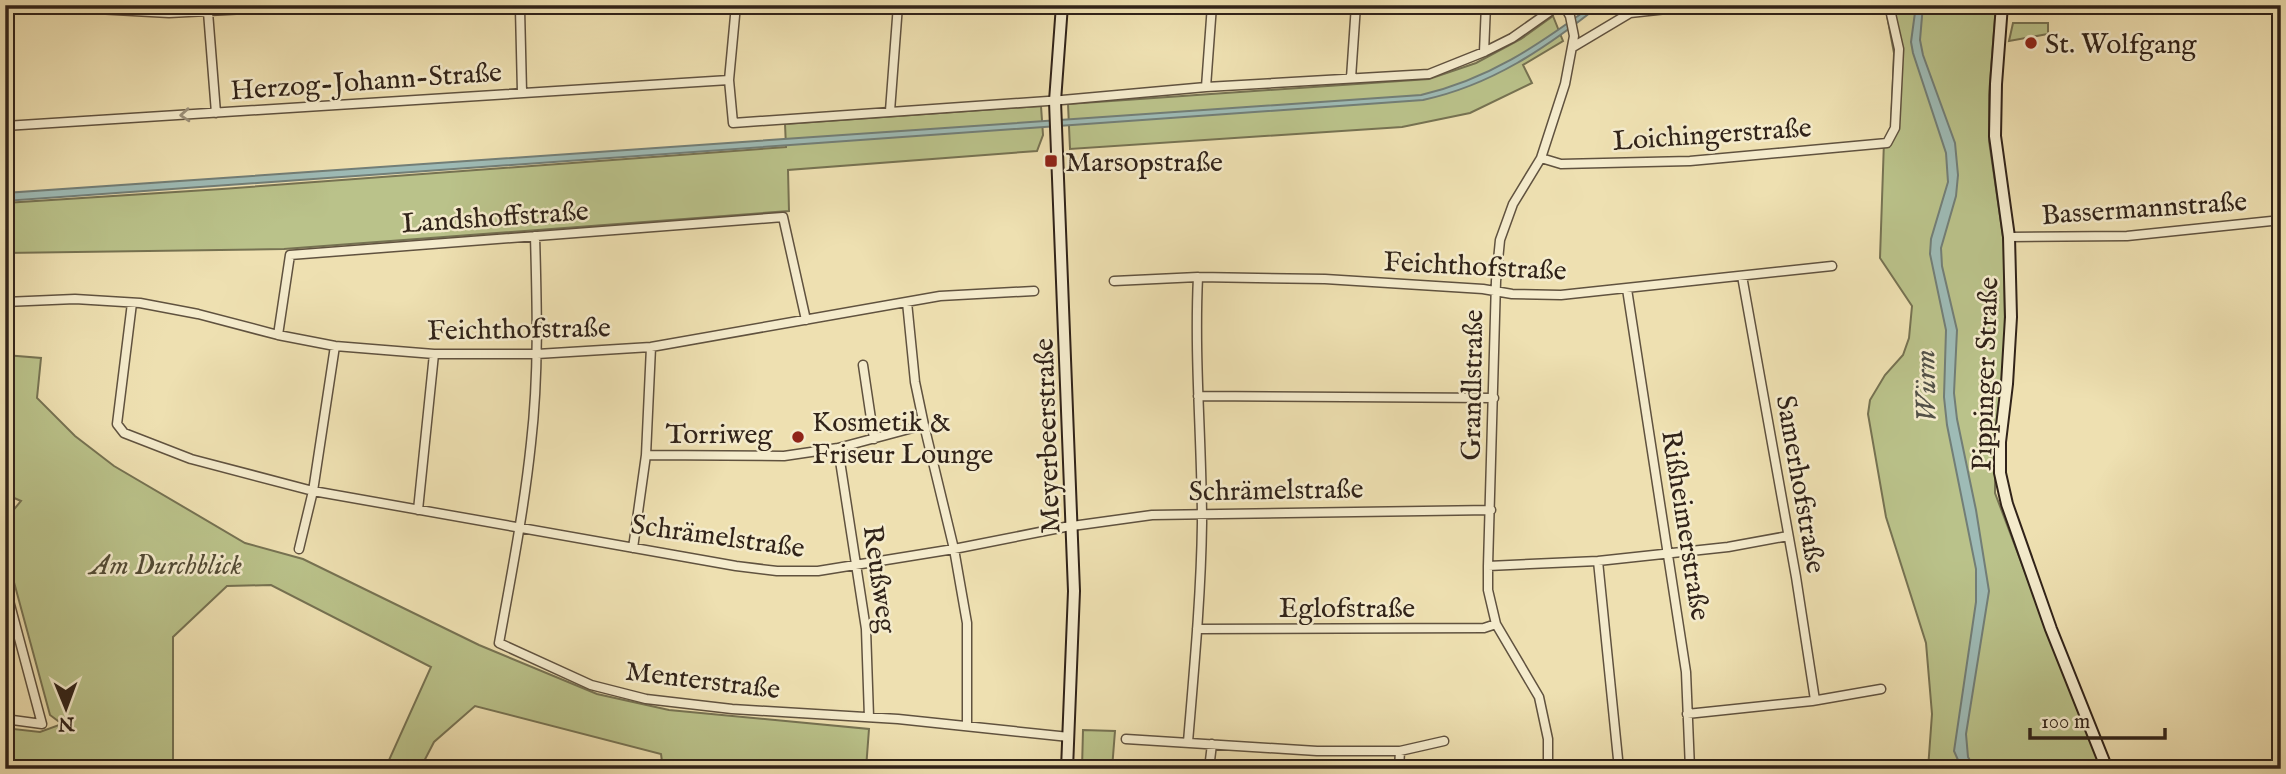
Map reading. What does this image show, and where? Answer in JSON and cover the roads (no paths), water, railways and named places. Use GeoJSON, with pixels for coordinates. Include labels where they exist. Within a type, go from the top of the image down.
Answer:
{"type":"FeatureCollection","features":[{"type":"Feature","properties":{"kind":"main road","name":"Meyerbeerstraße"},"geometry":{"type":"LineString","coordinates":[[1062,5],[1055,101],[1073,526],[1073,648],[1067,769]]}},
{"type":"Feature","properties":{"kind":"main road","name":"Pippinger Straße"},"geometry":{"type":"LineString","coordinates":[[2001,5],[1995,136],[2009,237],[2010,347],[2000,442],[2000,473],[2007,504],[2050,629],[2108,769]]}},
{"type":"Feature","properties":{"kind":"street"},"geometry":{"type":"LineString","coordinates":[[24,5],[208,12],[325,5]]}},
{"type":"Feature","properties":{"kind":"street"},"geometry":{"type":"LineString","coordinates":[[736,5],[729,79],[733,123],[1055,101],[1206,87],[1429,74],[1512,38],[1561,5]]}},
{"type":"Feature","properties":{"kind":"street"},"geometry":{"type":"LineString","coordinates":[[890,111],[898,5]]}},
{"type":"Feature","properties":{"kind":"street"},"geometry":{"type":"LineString","coordinates":[[1206,87],[1212,5]]}},
{"type":"Feature","properties":{"kind":"street"},"geometry":{"type":"LineString","coordinates":[[1351,78],[1356,5]]}},
{"type":"Feature","properties":{"kind":"street"},"geometry":{"type":"LineString","coordinates":[[1484,52],[1486,5]]}},
{"type":"Feature","properties":{"kind":"street","name":"Grandlstraße"},"geometry":{"type":"LineString","coordinates":[[1548,769],[1548,739],[1539,697],[1496,624],[1488,590],[1488,566],[1496,291],[1500,240],[1513,204],[1541,158],[1563,92],[1574,36],[1570,16],[1561,5]]}},
{"type":"Feature","properties":{"kind":"street"},"geometry":{"type":"LineString","coordinates":[[1573,47],[1630,13],[1703,5]]}},
{"type":"Feature","properties":{"kind":"street","name":"Loichingerstraße"},"geometry":{"type":"LineString","coordinates":[[1541,158],[1561,164],[1690,161],[1887,143],[1895,128],[1899,49],[1889,5]]}},
{"type":"Feature","properties":{"kind":"street"},"geometry":{"type":"LineString","coordinates":[[520,7],[522,92]]}},
{"type":"Feature","properties":{"kind":"street"},"geometry":{"type":"LineString","coordinates":[[208,12],[216,113]]}},
{"type":"Feature","properties":{"kind":"street","name":"Herzog-Johann-Straße"},"geometry":{"type":"LineString","coordinates":[[5,126],[729,79]]}},
{"type":"Feature","properties":{"kind":"street","name":"Landshoffstraße"},"geometry":{"type":"LineString","coordinates":[[278,335],[290,255],[783,217],[806,320]]}},
{"type":"Feature","properties":{"kind":"street","name":"Bassermannstraße"},"geometry":{"type":"LineString","coordinates":[[2009,237],[2127,236],[2281,220]]}},
{"type":"Feature","properties":{"kind":"street","name":"Menterstraße"},"geometry":{"type":"LineString","coordinates":[[535,236],[537,354],[531,442],[520,527],[499,643],[591,685],[646,699],[732,709],[869,716],[1069,737]]}},
{"type":"Feature","properties":{"kind":"street","name":"Feichthofstraße"},"geometry":{"type":"LineString","coordinates":[[1114,281],[1198,277],[1325,279],[1561,295],[1832,266]]}},
{"type":"Feature","properties":{"kind":"street","name":"Samerhofstraße"},"geometry":{"type":"LineString","coordinates":[[1742,276],[1815,700]]}},
{"type":"Feature","properties":{"kind":"street"},"geometry":{"type":"LineString","coordinates":[[1188,742],[1197,629],[1201,513],[1196,332],[1198,277]]}},
{"type":"Feature","properties":{"kind":"street","name":"Rißheimerstraße"},"geometry":{"type":"LineString","coordinates":[[1627,289],[1686,672],[1690,769]]}},
{"type":"Feature","properties":{"kind":"street","name":"Feichthofstraße"},"geometry":{"type":"LineString","coordinates":[[5,302],[75,299],[132,303],[198,314],[278,335],[335,345],[434,354],[537,354],[651,348],[940,296],[1034,291]]}},
{"type":"Feature","properties":{"kind":"street"},"geometry":{"type":"LineString","coordinates":[[907,302],[915,382],[954,549],[967,623],[967,726]]}},
{"type":"Feature","properties":{"kind":"street","name":"Schrämelstraße"},"geometry":{"type":"LineString","coordinates":[[132,303],[117,424],[124,433],[191,459],[313,491],[777,571],[818,571],[858,566],[1073,526],[1152,515],[1491,510]]}},
{"type":"Feature","properties":{"kind":"street"},"geometry":{"type":"LineString","coordinates":[[299,549],[313,491],[335,345]]}},
{"type":"Feature","properties":{"kind":"street"},"geometry":{"type":"LineString","coordinates":[[633,548],[646,455],[651,348]]}},
{"type":"Feature","properties":{"kind":"street"},"geometry":{"type":"LineString","coordinates":[[418,510],[434,354]]}},
{"type":"Feature","properties":{"kind":"street"},"geometry":{"type":"LineString","coordinates":[[863,365],[874,439]]}},
{"type":"Feature","properties":{"kind":"street"},"geometry":{"type":"LineString","coordinates":[[1198,396],[1494,398]]}},
{"type":"Feature","properties":{"kind":"street","name":"Torriweg"},"geometry":{"type":"LineString","coordinates":[[646,455],[784,456],[838,448],[924,425]]}},
{"type":"Feature","properties":{"kind":"street","name":"Reußweg"},"geometry":{"type":"LineString","coordinates":[[838,448],[866,629],[869,716]]}},
{"type":"Feature","properties":{"kind":"street"},"geometry":{"type":"LineString","coordinates":[[1488,566],[1598,561],[1728,547],[1788,536]]}},
{"type":"Feature","properties":{"kind":"street"},"geometry":{"type":"LineString","coordinates":[[1598,561],[1619,769]]}},
{"type":"Feature","properties":{"kind":"street"},"geometry":{"type":"LineString","coordinates":[[5,586],[42,724],[5,719]]}},
{"type":"Feature","properties":{"kind":"street","name":"Eglofstraße"},"geometry":{"type":"LineString","coordinates":[[1197,629],[1392,630],[1484,628],[1496,624]]}},
{"type":"Feature","properties":{"kind":"street"},"geometry":{"type":"LineString","coordinates":[[1687,714],[1815,700],[1881,689]]}},
{"type":"Feature","properties":{"kind":"street"},"geometry":{"type":"LineString","coordinates":[[1126,739],[1317,751],[1400,751],[1444,741]]}},
{"type":"Feature","properties":{"kind":"street"},"geometry":{"type":"LineString","coordinates":[[1209,769],[1212,744]]}},
{"type":"Feature","properties":{"kind":"street"},"geometry":{"type":"LineString","coordinates":[[1399,769],[1400,751]]}},
{"type":"Feature","properties":{"kind":"water"},"geometry":{"type":"Polygon","coordinates":[[[1593,5],[1600,5],[1517,63],[1472,85],[1423,100],[5,201],[5,193],[1421,95],[1491,70],[1552,34],[1593,5]]]}},
{"type":"Feature","properties":{"kind":"water"},"geometry":{"type":"Polygon","coordinates":[[[1916,5],[1923,5],[1920,40],[1923,55],[1955,143],[1958,175],[1956,196],[1941,248],[1942,266],[1957,330],[1954,393],[1957,419],[1989,591],[1966,734],[1968,757],[1975,769],[1962,769],[1954,751],[1976,602],[1976,569],[1947,425],[1944,397],[1946,330],[1930,254],[1931,239],[1948,182],[1946,153],[1913,53],[1911,42],[1916,5]]]}},
{"type":"Feature","properties":{"kind":"place","name":"St. Wolfgang"},"geometry":{"type":"Point","coordinates":[2031,43]}},
{"type":"Feature","properties":{"kind":"place","name":"Marsopstraße"},"geometry":{"type":"Point","coordinates":[1051,161]}},
{"type":"Feature","properties":{"kind":"place","name":"Kosmetik & Friseur Lounge"},"geometry":{"type":"Point","coordinates":[798,437]}},
{"type":"Feature","properties":{"kind":"water label","name":"Würm"},"geometry":{"type":"Point","coordinates":[1925,386]}},
{"type":"Feature","properties":{"kind":"park label","name":"Am Durchblick"},"geometry":{"type":"Point","coordinates":[166,564]}}]}
